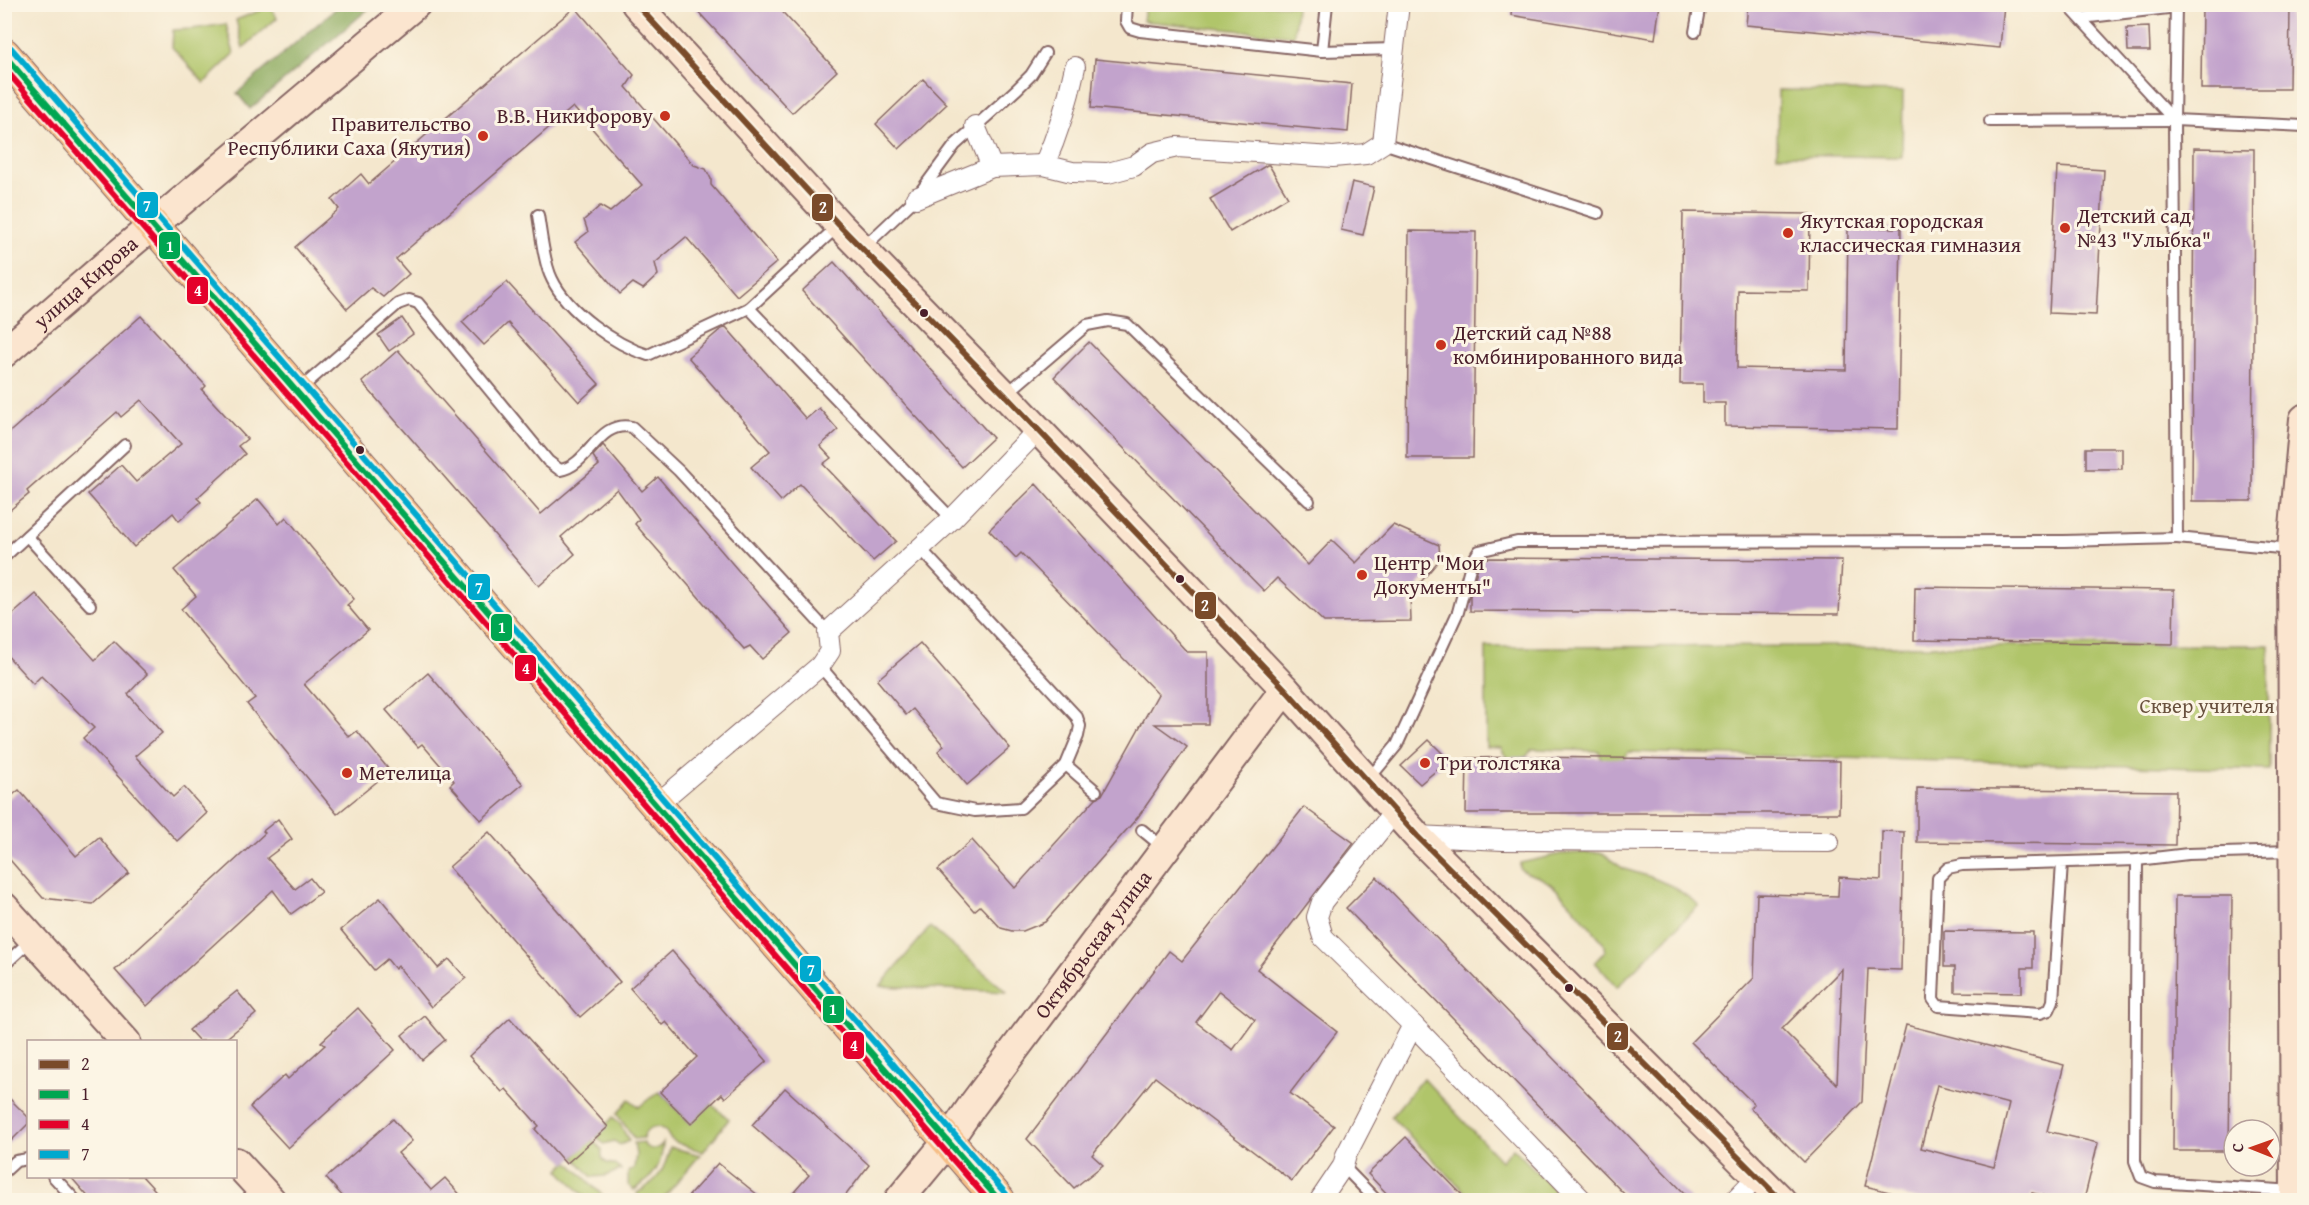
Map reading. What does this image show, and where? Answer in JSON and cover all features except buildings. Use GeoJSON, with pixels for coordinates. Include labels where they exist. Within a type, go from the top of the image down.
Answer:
{"type":"FeatureCollection","features":[{"type":"Feature","properties":{"kind":"main road"},"geometry":{"type":"LineString","coordinates":[[4,54],[999,1200]]}},
{"type":"Feature","properties":{"kind":"street","name":"улица Кирова"},"geometry":{"type":"LineString","coordinates":[[4,353],[416,4]]}},
{"type":"Feature","properties":{"kind":"street"},"geometry":{"type":"LineString","coordinates":[[636,4],[838,225],[1005,395],[1285,689],[1417,836],[1781,1200]]}},
{"type":"Feature","properties":{"kind":"street"},"geometry":{"type":"LineString","coordinates":[[916,198],[992,166],[1044,165],[1072,172],[1108,173],[1134,166],[1152,153],[1177,147],[1333,157],[1366,154],[1383,143],[1399,4]]}},
{"type":"Feature","properties":{"kind":"street"},"geometry":{"type":"LineString","coordinates":[[1044,165],[1067,107],[1075,67]]}},
{"type":"Feature","properties":{"kind":"street"},"geometry":{"type":"LineString","coordinates":[[975,126],[992,166]]}},
{"type":"Feature","properties":{"kind":"street"},"geometry":{"type":"LineString","coordinates":[[2295,1196],[2292,549],[2304,419]]}},
{"type":"Feature","properties":{"kind":"street"},"geometry":{"type":"LineString","coordinates":[[656,805],[820,666],[830,651],[828,632],[952,519],[1038,430]]}},
{"type":"Feature","properties":{"kind":"street","name":"Октябрьская улица"},"geometry":{"type":"LineString","coordinates":[[900,1200],[948,1142],[972,1106],[1285,689]]}},
{"type":"Feature","properties":{"kind":"street"},"geometry":{"type":"LineString","coordinates":[[1395,811],[1322,902],[1317,917],[1323,937],[1413,1025],[1582,1200]]}},
{"type":"Feature","properties":{"kind":"street"},"geometry":{"type":"LineString","coordinates":[[1417,836],[1503,840],[1829,842]]}},
{"type":"Feature","properties":{"kind":"street"},"geometry":{"type":"LineString","coordinates":[[4,907],[125,1040]]}},
{"type":"Feature","properties":{"kind":"street"},"geometry":{"type":"LineString","coordinates":[[1320,1200],[1343,1166],[1346,1155],[1413,1025]]}},
{"type":"Feature","properties":{"kind":"street"},"geometry":{"type":"LineString","coordinates":[[237,1163],[271,1200]]}},
{"type":"Feature","properties":{"kind":"street"},"geometry":{"type":"LineString","coordinates":[[1735,1200],[1757,1178]]}},
{"type":"Feature","properties":{"kind":"lane"},"geometry":{"type":"LineString","coordinates":[[1127,4],[1126,21],[1130,28],[1140,31],[1322,51],[1394,49]]}},
{"type":"Feature","properties":{"kind":"lane"},"geometry":{"type":"LineString","coordinates":[[1322,51],[1327,4]]}},
{"type":"Feature","properties":{"kind":"lane"},"geometry":{"type":"LineString","coordinates":[[1695,32],[1700,4]]}},
{"type":"Feature","properties":{"kind":"lane"},"geometry":{"type":"LineString","coordinates":[[2067,4],[2174,120]]}},
{"type":"Feature","properties":{"kind":"lane"},"geometry":{"type":"LineString","coordinates":[[2081,18],[2176,6],[2174,120],[2177,538]]}},
{"type":"Feature","properties":{"kind":"lane"},"geometry":{"type":"LineString","coordinates":[[863,248],[916,198],[955,145],[1017,90],[1045,53]]}},
{"type":"Feature","properties":{"kind":"lane"},"geometry":{"type":"LineString","coordinates":[[1990,120],[2174,120],[2304,126]]}},
{"type":"Feature","properties":{"kind":"lane"},"geometry":{"type":"LineString","coordinates":[[1383,143],[1598,213]]}},
{"type":"Feature","properties":{"kind":"lane"},"geometry":{"type":"LineString","coordinates":[[538,215],[551,278],[563,297],[579,314],[629,349],[648,355],[749,308],[838,225]]}},
{"type":"Feature","properties":{"kind":"lane"},"geometry":{"type":"LineString","coordinates":[[297,392],[398,304],[408,300],[418,303],[548,461],[560,470],[570,469],[609,430],[622,425],[632,427],[680,471],[828,632]]}},
{"type":"Feature","properties":{"kind":"lane"},"geometry":{"type":"LineString","coordinates":[[749,308],[952,519]]}},
{"type":"Feature","properties":{"kind":"lane"},"geometry":{"type":"LineString","coordinates":[[1005,395],[1087,325],[1108,321],[1127,324],[1309,501]]}},
{"type":"Feature","properties":{"kind":"lane"},"geometry":{"type":"LineString","coordinates":[[4,557],[125,445]]}},
{"type":"Feature","properties":{"kind":"lane"},"geometry":{"type":"LineString","coordinates":[[27,536],[90,605]]}},
{"type":"Feature","properties":{"kind":"lane"},"geometry":{"type":"LineString","coordinates":[[1368,780],[1397,745],[1458,612],[1471,564],[1479,551],[1518,542],[2064,541],[2177,538],[2292,549]]}},
{"type":"Feature","properties":{"kind":"lane"},"geometry":{"type":"LineString","coordinates":[[820,666],[936,803],[975,812],[1021,808],[1066,765],[1078,736],[1080,726],[1077,717],[920,548]]}},
{"type":"Feature","properties":{"kind":"lane"},"geometry":{"type":"LineString","coordinates":[[1066,765],[1096,791]]}},
{"type":"Feature","properties":{"kind":"lane"},"geometry":{"type":"LineString","coordinates":[[1142,830],[1165,849]]}},
{"type":"Feature","properties":{"kind":"lane"},"geometry":{"type":"LineString","coordinates":[[2062,863],[2053,1001],[2049,1010],[2040,1013],[1938,1006],[1933,999],[1938,878],[1948,868],[1962,865],[2137,860],[2188,854],[2292,851]]}},
{"type":"Feature","properties":{"kind":"lane"},"geometry":{"type":"LineString","coordinates":[[2137,860],[2135,1161],[2141,1177],[2155,1182],[2295,1196]]}},
{"type":"Feature","properties":{"kind":"lane"},"geometry":{"type":"LineString","coordinates":[[4,965],[33,938]]}},
{"type":"Feature","properties":{"kind":"lane"},"geometry":{"type":"LineString","coordinates":[[4,1172],[16,1161],[27,1159]]}},
{"type":"Feature","properties":{"kind":"lane"},"geometry":{"type":"LineString","coordinates":[[1343,1166],[1376,1200]]}},
{"type":"Feature","properties":{"kind":"lane"},"geometry":{"type":"LineString","coordinates":[[55,1178],[75,1200]]}},
{"type":"Feature","properties":{"kind":"green space"},"geometry":{"type":"Polygon","coordinates":[[[269,4],[277,18],[243,48],[236,20],[261,10],[269,4]]]}},
{"type":"Feature","properties":{"kind":"green space"},"geometry":{"type":"Polygon","coordinates":[[[340,5],[373,5],[250,109],[237,93],[340,5]]]}},
{"type":"Feature","properties":{"kind":"green space"},"geometry":{"type":"Polygon","coordinates":[[[1145,5],[1296,5],[1294,36],[1143,21],[1145,5]]]}},
{"type":"Feature","properties":{"kind":"green space"},"geometry":{"type":"Polygon","coordinates":[[[226,24],[234,54],[204,83],[172,47],[173,30],[226,24]]]}},
{"type":"Feature","properties":{"kind":"green space"},"geometry":{"type":"Polygon","coordinates":[[[1778,90],[1903,92],[1902,157],[1777,155],[1778,90]]]}},
{"type":"Feature","properties":{"kind":"green space","name":"Сквер учителя"},"geometry":{"type":"Polygon","coordinates":[[[2269,645],[2269,770],[1628,752],[1624,761],[1601,759],[1599,751],[1532,749],[1526,757],[1514,758],[1505,755],[1501,748],[1486,747],[1486,647],[2269,645]]]}},
{"type":"Feature","properties":{"kind":"green space"},"geometry":{"type":"Polygon","coordinates":[[[1600,852],[1624,869],[1674,887],[1699,905],[1617,987],[1595,962],[1605,951],[1603,942],[1556,889],[1541,878],[1520,869],[1520,863],[1561,854],[1600,852]]]}},
{"type":"Feature","properties":{"kind":"green space"},"geometry":{"type":"Polygon","coordinates":[[[930,927],[1007,992],[880,986],[930,927]]]}},
{"type":"Feature","properties":{"kind":"green space"},"geometry":{"type":"Polygon","coordinates":[[[1423,1078],[1501,1161],[1513,1148],[1555,1190],[1546,1200],[1473,1200],[1391,1117],[1423,1078]]]}},
{"type":"Feature","properties":{"kind":"green space"},"geometry":{"type":"Polygon","coordinates":[[[660,1092],[690,1123],[711,1104],[729,1119],[703,1152],[674,1141],[659,1127],[649,1129],[643,1138],[634,1139],[617,1114],[629,1099],[639,1107],[660,1092]]]}},
{"type":"Feature","properties":{"kind":"green space"},"geometry":{"type":"Polygon","coordinates":[[[613,1117],[620,1124],[629,1141],[620,1145],[614,1141],[604,1144],[596,1136],[613,1117]]]}},
{"type":"Feature","properties":{"kind":"green space"},"geometry":{"type":"Polygon","coordinates":[[[591,1138],[602,1150],[604,1161],[615,1164],[621,1170],[605,1176],[592,1177],[574,1157],[591,1138]]]}},
{"type":"Feature","properties":{"kind":"green space"},"geometry":{"type":"Polygon","coordinates":[[[644,1142],[645,1146],[653,1149],[663,1143],[661,1158],[652,1175],[634,1190],[628,1185],[628,1172],[634,1168],[636,1155],[634,1143],[644,1142]]]}},
{"type":"Feature","properties":{"kind":"green space"},"geometry":{"type":"Polygon","coordinates":[[[670,1147],[700,1155],[662,1200],[639,1200],[637,1193],[660,1174],[670,1147]]]}},
{"type":"Feature","properties":{"kind":"green space"},"geometry":{"type":"Polygon","coordinates":[[[568,1161],[607,1200],[588,1200],[559,1170],[568,1161]]]}},
{"type":"Feature","properties":{"kind":"transit line","name":"2"},"geometry":{"type":"LineString","coordinates":[[636,4],[839,225],[1005,395],[1285,689],[1417,836],[1781,1200]]}},
{"type":"Feature","properties":{"kind":"transit line","name":"7"},"geometry":{"type":"LineString","coordinates":[[11,48],[1006,1194]]}},
{"type":"Feature","properties":{"kind":"transit line","name":"1"},"geometry":{"type":"LineString","coordinates":[[4,55],[999,1200]]}},
{"type":"Feature","properties":{"kind":"transit line","name":"4"},"geometry":{"type":"LineString","coordinates":[[4,68],[988,1200]]}},
{"type":"Feature","properties":{"kind":"place","name":"В.В. Никифорову"},"geometry":{"type":"Point","coordinates":[665,116]}},
{"type":"Feature","properties":{"kind":"place","name":"Правительство Республики Саха (Якутия)"},"geometry":{"type":"Point","coordinates":[483,136]}},
{"type":"Feature","properties":{"kind":"place","name":"Детский сад №43 \"Улыбка\""},"geometry":{"type":"Point","coordinates":[2065,228]}},
{"type":"Feature","properties":{"kind":"place","name":"Якутская городская классическая гимназия"},"geometry":{"type":"Point","coordinates":[1788,233]}},
{"type":"Feature","properties":{"kind":"place","name":"Детский сад №88 комбинированного вида"},"geometry":{"type":"Point","coordinates":[1441,345]}},
{"type":"Feature","properties":{"kind":"place","name":"Центр \"Мои Документы\""},"geometry":{"type":"Point","coordinates":[1362,575]}},
{"type":"Feature","properties":{"kind":"place","name":"Три толстяка"},"geometry":{"type":"Point","coordinates":[1425,763]}},
{"type":"Feature","properties":{"kind":"place","name":"Метелица"},"geometry":{"type":"Point","coordinates":[347,773]}}]}
